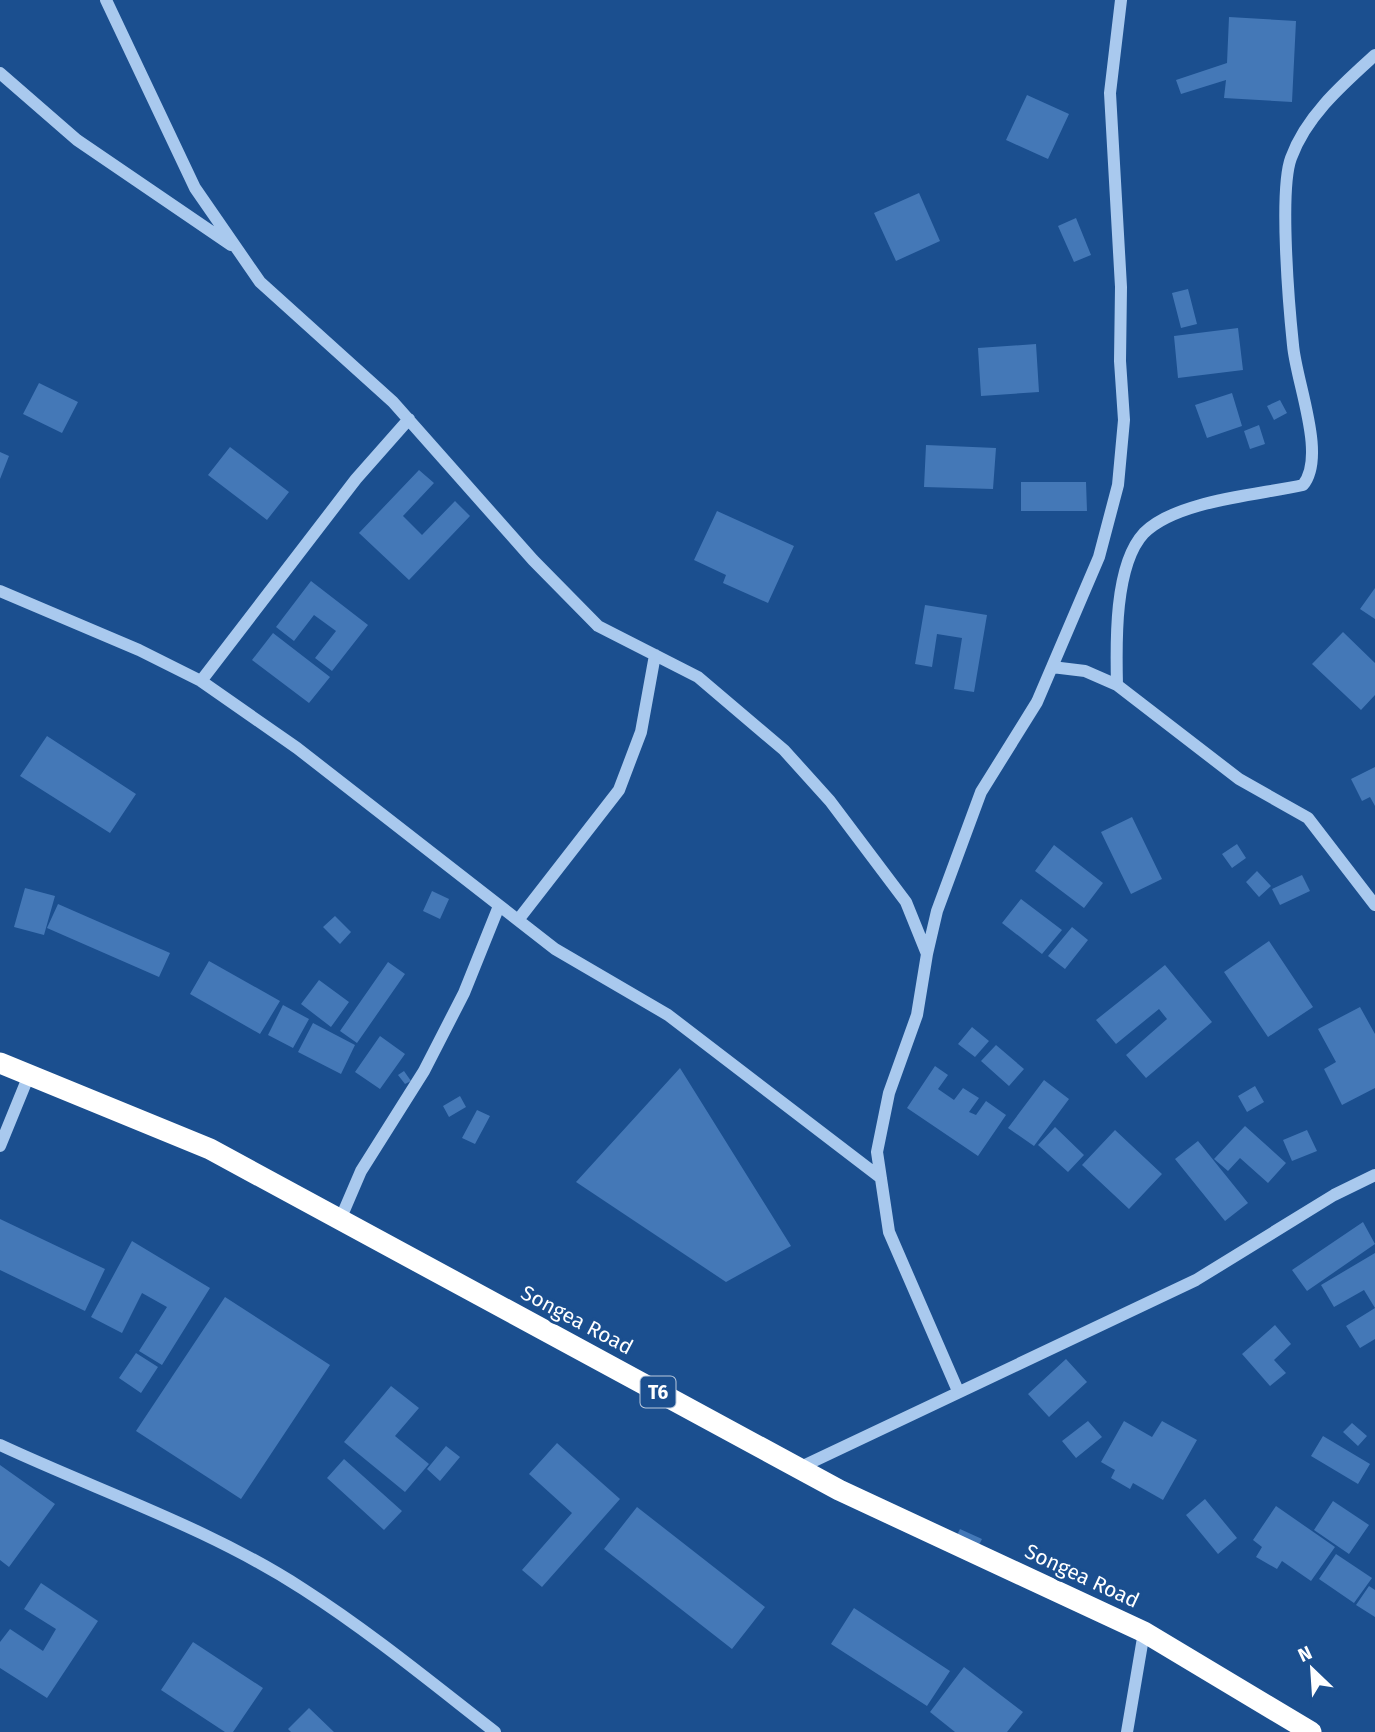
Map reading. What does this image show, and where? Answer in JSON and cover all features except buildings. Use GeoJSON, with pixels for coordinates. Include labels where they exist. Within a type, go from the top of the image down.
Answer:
{"type":"FeatureCollection","features":[{"type":"Feature","properties":{"kind":"highway","name":"Songea Road"},"geometry":{"type":"LineString","coordinates":[[0,1063],[210,1149],[799,1468],[1144,1632],[1311,1732]]}},
{"type":"Feature","properties":{"kind":"street"},"geometry":{"type":"LineString","coordinates":[[106,0],[195,188],[260,282],[408,419],[533,559],[598,626],[698,677],[785,750],[830,801],[905,902],[927,954]]}},
{"type":"Feature","properties":{"kind":"street"},"geometry":{"type":"LineString","coordinates":[[958,1391],[889,1232],[877,1152],[889,1093],[917,1015],[937,911],[981,792],[1037,702],[1099,557],[1118,485],[1124,420],[1119,361],[1121,287],[1110,93],[1121,0]]}},
{"type":"Feature","properties":{"kind":"street"},"geometry":{"type":"LineString","coordinates":[[1117,685],[1119,601],[1132,553],[1143,534],[1165,518],[1303,485],[1311,476],[1313,452],[1293,346],[1286,220],[1290,161],[1302,132],[1343,84],[1375,55]]}},
{"type":"Feature","properties":{"kind":"street"},"geometry":{"type":"LineString","coordinates":[[0,73],[77,140],[237,249]]}},
{"type":"Feature","properties":{"kind":"street"},"geometry":{"type":"LineString","coordinates":[[201,681],[356,479],[408,419]]}},
{"type":"Feature","properties":{"kind":"street"},"geometry":{"type":"LineString","coordinates":[[0,591],[201,681],[297,748],[555,949],[668,1015],[881,1178]]}},
{"type":"Feature","properties":{"kind":"street"},"geometry":{"type":"LineString","coordinates":[[518,920],[619,790],[641,732],[655,655]]}},
{"type":"Feature","properties":{"kind":"street"},"geometry":{"type":"LineString","coordinates":[[1052,667],[1085,671],[1117,685],[1239,779],[1308,818],[1375,905]]}},
{"type":"Feature","properties":{"kind":"street"},"geometry":{"type":"LineString","coordinates":[[340,1220],[361,1171],[424,1071],[464,993],[499,906]]}},
{"type":"Feature","properties":{"kind":"street"},"geometry":{"type":"LineString","coordinates":[[0,1146],[29,1075]]}},
{"type":"Feature","properties":{"kind":"street"},"geometry":{"type":"LineString","coordinates":[[799,1468],[1196,1280],[1334,1195],[1375,1175]]}},
{"type":"Feature","properties":{"kind":"street"},"geometry":{"type":"LineString","coordinates":[[0,1445],[202,1533],[302,1588],[430,1679],[495,1732]]}},
{"type":"Feature","properties":{"kind":"street"},"geometry":{"type":"LineString","coordinates":[[1127,1732],[1144,1632]]}}]}
